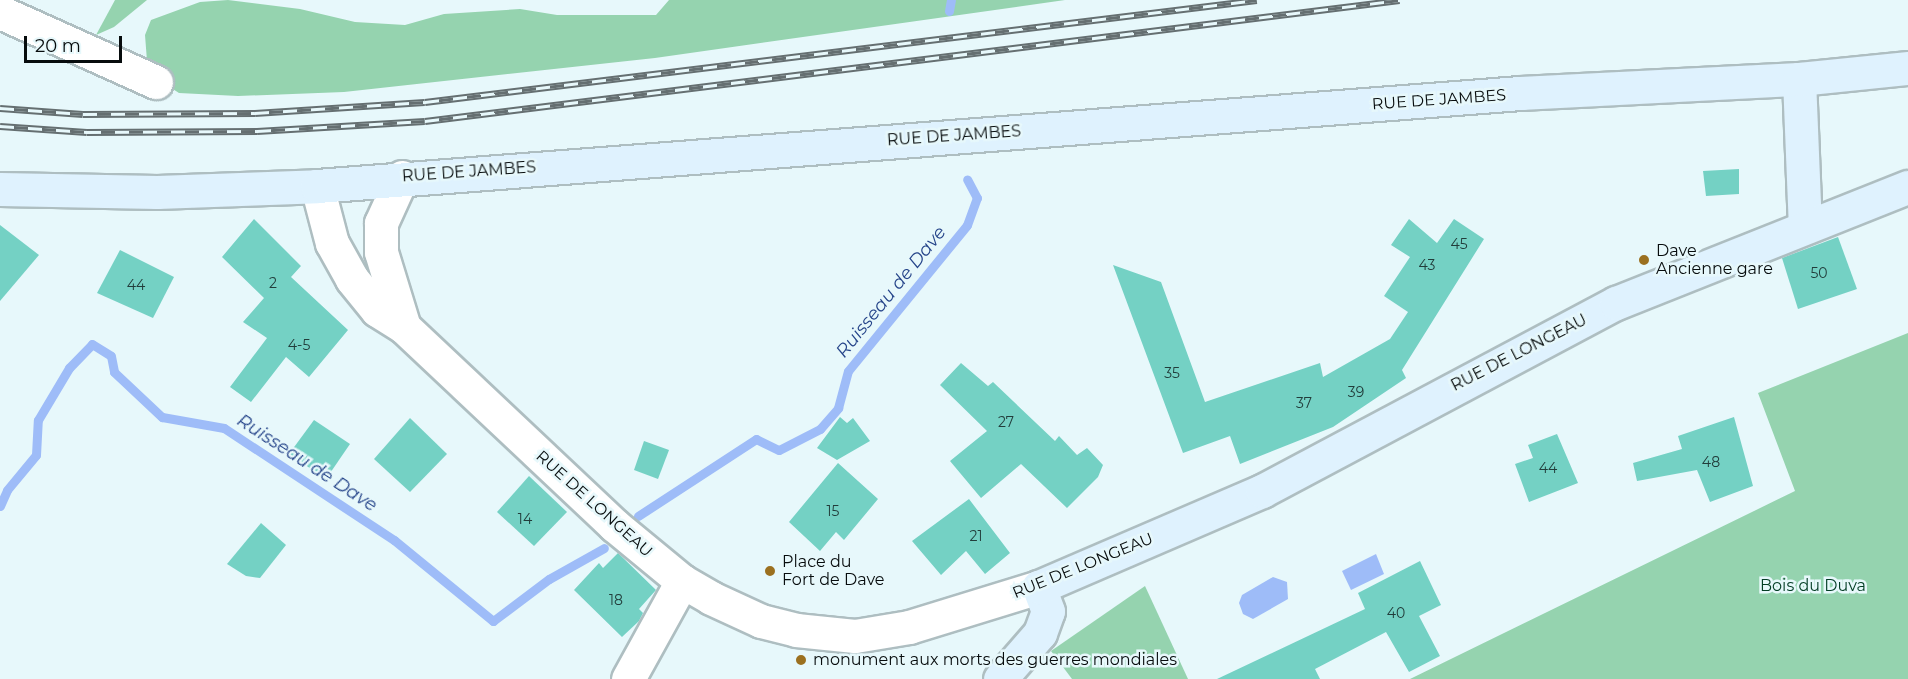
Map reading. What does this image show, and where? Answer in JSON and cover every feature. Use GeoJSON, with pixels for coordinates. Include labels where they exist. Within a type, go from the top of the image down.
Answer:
{"type":"FeatureCollection","features":[{"type":"Feature","properties":{"kind":"main road","name":"RUE DE JAMBES"},"geometry":{"type":"LineString","coordinates":[[0,189],[157,192],[316,186],[402,177],[1520,93],[1799,79],[1908,68]]}},
{"type":"Feature","properties":{"kind":"main road"},"geometry":{"type":"LineString","coordinates":[[1799,79],[1806,226]]}},
{"type":"Feature","properties":{"kind":"main road","name":"RUE DE LONGEAU"},"geometry":{"type":"LineString","coordinates":[[1039,587],[1262,491],[1616,303],[1908,187]]}},
{"type":"Feature","properties":{"kind":"main road"},"geometry":{"type":"LineString","coordinates":[[1000,679],[1040,633],[1048,611],[1039,587]]}},
{"type":"Feature","properties":{"kind":"street"},"geometry":{"type":"LineString","coordinates":[[0,12],[156,82]]}},
{"type":"Feature","properties":{"kind":"street","name":"RUE DE LONGEAU"},"geometry":{"type":"LineString","coordinates":[[402,177],[381,223],[381,252],[404,327]]}},
{"type":"Feature","properties":{"kind":"street","name":"RUE DE LONGEAU"},"geometry":{"type":"LineString","coordinates":[[316,186],[333,243],[352,279],[377,310],[404,327],[623,532],[682,581],[761,621],[796,630],[855,636],[909,627],[1039,587]]}},
{"type":"Feature","properties":{"kind":"street"},"geometry":{"type":"LineString","coordinates":[[628,679],[682,581]]}},
{"type":"Feature","properties":{"kind":"green space"},"geometry":{"type":"Polygon","coordinates":[[[115,0],[147,0],[114,27],[96,35],[115,0]]]}},
{"type":"Feature","properties":{"kind":"green space"},"geometry":{"type":"Polygon","coordinates":[[[228,0],[300,9],[355,22],[405,25],[444,14],[520,9],[557,15],[656,15],[669,0],[1065,0],[655,58],[344,92],[238,96],[179,93],[159,80],[147,61],[145,35],[151,20],[200,2],[228,0]]]}},
{"type":"Feature","properties":{"kind":"green space","name":"Bois du Duva"},"geometry":{"type":"Polygon","coordinates":[[[1908,333],[1908,679],[1410,679],[1795,491],[1758,393],[1908,333]]]}},
{"type":"Feature","properties":{"kind":"green space"},"geometry":{"type":"Polygon","coordinates":[[[1145,586],[1188,679],[1072,679],[1051,651],[1145,586]]]}},
{"type":"Feature","properties":{"kind":"water"},"geometry":{"type":"Polygon","coordinates":[[[1376,554],[1384,574],[1351,590],[1342,571],[1376,554]]]}},
{"type":"Feature","properties":{"kind":"water"},"geometry":{"type":"Polygon","coordinates":[[[1273,577],[1287,582],[1288,599],[1253,619],[1243,614],[1239,603],[1242,595],[1273,577]]]}},
{"type":"Feature","properties":{"kind":"building"},"geometry":{"type":"Polygon","coordinates":[[[1739,169],[1739,194],[1706,196],[1703,171],[1739,169]]]}},
{"type":"Feature","properties":{"kind":"building"},"geometry":{"type":"Polygon","coordinates":[[[254,219],[301,266],[291,277],[348,330],[309,377],[286,357],[251,402],[230,387],[267,338],[243,322],[264,298],[222,257],[254,219]]]}},
{"type":"Feature","properties":{"kind":"building"},"geometry":{"type":"Polygon","coordinates":[[[1409,219],[1437,243],[1454,219],[1484,239],[1402,370],[1406,378],[1333,427],[1240,464],[1230,436],[1183,453],[1113,265],[1161,282],[1205,402],[1320,363],[1323,377],[1390,339],[1408,312],[1384,296],[1410,257],[1391,245],[1409,219]]]}},
{"type":"Feature","properties":{"kind":"building"},"geometry":{"type":"Polygon","coordinates":[[[0,225],[39,255],[0,301],[0,225]]]}},
{"type":"Feature","properties":{"kind":"building"},"geometry":{"type":"Polygon","coordinates":[[[1838,237],[1857,289],[1798,309],[1782,258],[1838,237]]]}},
{"type":"Feature","properties":{"kind":"building"},"geometry":{"type":"Polygon","coordinates":[[[120,250],[174,277],[153,318],[97,293],[120,250]]]}},
{"type":"Feature","properties":{"kind":"building"},"geometry":{"type":"Polygon","coordinates":[[[961,363],[988,386],[993,382],[1055,441],[1059,436],[1077,455],[1087,448],[1103,465],[1098,477],[1067,508],[1021,464],[981,498],[950,461],[987,431],[940,385],[961,363]]]}},
{"type":"Feature","properties":{"kind":"building"},"geometry":{"type":"Polygon","coordinates":[[[840,417],[847,423],[853,418],[870,441],[837,460],[817,448],[840,417]]]}},
{"type":"Feature","properties":{"kind":"building"},"geometry":{"type":"Polygon","coordinates":[[[1734,417],[1753,486],[1710,502],[1697,470],[1637,481],[1633,463],[1682,449],[1678,436],[1734,417]]]}},
{"type":"Feature","properties":{"kind":"building"},"geometry":{"type":"Polygon","coordinates":[[[410,418],[447,454],[410,492],[374,459],[410,418]]]}},
{"type":"Feature","properties":{"kind":"building"},"geometry":{"type":"Polygon","coordinates":[[[314,420],[350,444],[326,479],[289,454],[314,420]]]}},
{"type":"Feature","properties":{"kind":"building"},"geometry":{"type":"Polygon","coordinates":[[[1557,434],[1578,483],[1529,502],[1515,464],[1533,458],[1528,445],[1557,434]]]}},
{"type":"Feature","properties":{"kind":"building"},"geometry":{"type":"Polygon","coordinates":[[[644,441],[669,450],[658,479],[634,470],[644,441]]]}},
{"type":"Feature","properties":{"kind":"building"},"geometry":{"type":"Polygon","coordinates":[[[838,463],[878,499],[844,540],[836,532],[820,551],[789,522],[838,463]]]}},
{"type":"Feature","properties":{"kind":"building"},"geometry":{"type":"Polygon","coordinates":[[[529,476],[567,512],[534,546],[497,512],[529,476]]]}},
{"type":"Feature","properties":{"kind":"building"},"geometry":{"type":"Polygon","coordinates":[[[969,499],[1010,553],[985,574],[966,551],[941,575],[912,541],[969,499]]]}},
{"type":"Feature","properties":{"kind":"building"},"geometry":{"type":"Polygon","coordinates":[[[261,523],[286,545],[260,578],[246,576],[227,564],[261,523]]]}},
{"type":"Feature","properties":{"kind":"building"},"geometry":{"type":"Polygon","coordinates":[[[618,553],[656,590],[639,609],[643,613],[639,621],[622,637],[574,590],[599,563],[603,568],[618,553]]]}},
{"type":"Feature","properties":{"kind":"building"},"geometry":{"type":"Polygon","coordinates":[[[1420,561],[1441,605],[1419,616],[1440,656],[1409,672],[1386,632],[1315,669],[1320,679],[1217,679],[1365,609],[1358,593],[1420,561]]]}},
{"type":"Feature","properties":{"kind":"waterway","name":"Ruisseau de Dave"},"geometry":{"type":"LineString","coordinates":[[949,11],[951,0]]}},
{"type":"Feature","properties":{"kind":"waterway","name":"Ruisseau de Dave"},"geometry":{"type":"LineString","coordinates":[[638,516],[756,439],[779,450],[820,429],[838,408],[848,371],[967,225],[977,198],[967,179]]}},
{"type":"Feature","properties":{"kind":"waterway","name":"Ruisseau de Dave"},"geometry":{"type":"LineString","coordinates":[[0,506],[7,490],[36,455],[38,420],[69,368],[92,344],[111,356],[114,372],[162,417],[224,428],[394,540],[493,621],[549,579],[604,548]]}},
{"type":"Feature","properties":{"kind":"railway"},"geometry":{"type":"LineString","coordinates":[[0,108],[83,114],[255,113],[425,102],[1257,0]]}},
{"type":"Feature","properties":{"kind":"railway"},"geometry":{"type":"LineString","coordinates":[[0,126],[87,132],[257,131],[425,121],[1400,0]]}},
{"type":"Feature","properties":{"kind":"place","name":"Dave Ancienne gare"},"geometry":{"type":"Point","coordinates":[1644,260]}},
{"type":"Feature","properties":{"kind":"place","name":"Place du Fort de Dave"},"geometry":{"type":"Point","coordinates":[770,571]}},
{"type":"Feature","properties":{"kind":"place","name":"monument aux morts des guerres mondiales"},"geometry":{"type":"Point","coordinates":[801,660]}}]}
